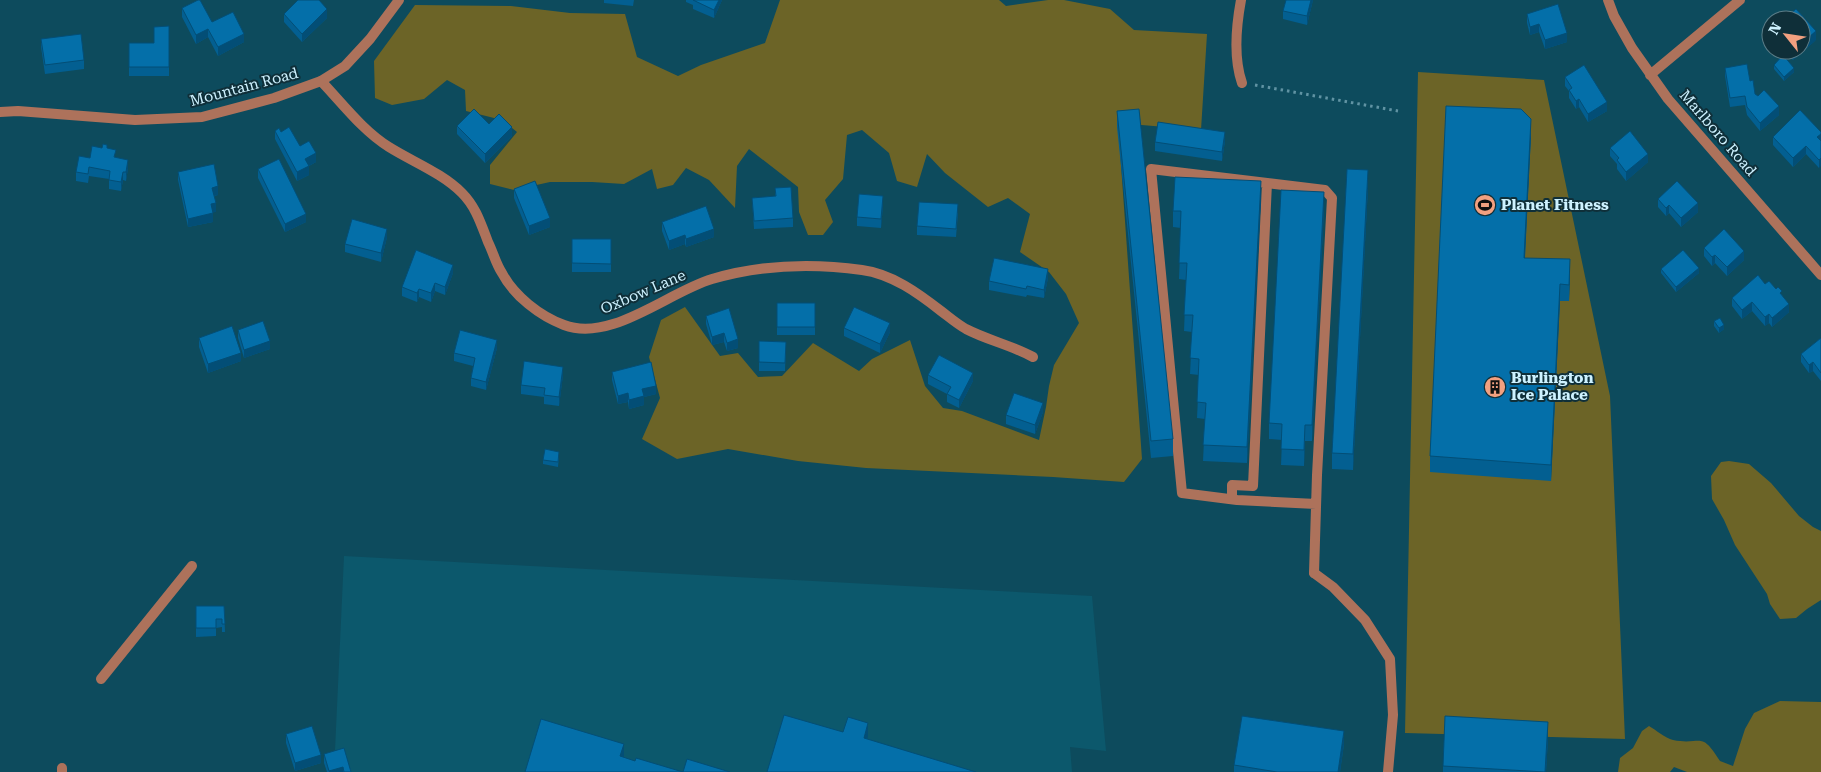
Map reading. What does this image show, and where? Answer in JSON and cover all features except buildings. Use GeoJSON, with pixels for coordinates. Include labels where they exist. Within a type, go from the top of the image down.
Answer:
{"type":"FeatureCollection","features":[{"type":"Feature","properties":{"kind":"street","name":"Mountain Road"},"geometry":{"type":"LineString","coordinates":[[0,112],[18,111],[135,120],[202,117],[274,98],[321,81],[345,66],[370,38],[399,0]]}},
{"type":"Feature","properties":{"kind":"street"},"geometry":{"type":"LineString","coordinates":[[1242,0],[1237,34],[1237,68],[1242,83]]}},
{"type":"Feature","properties":{"kind":"street","name":"Marlboro Road"},"geometry":{"type":"LineString","coordinates":[[1608,0],[1620,26],[1650,75],[1689,125],[1821,275]]}},
{"type":"Feature","properties":{"kind":"street"},"geometry":{"type":"LineString","coordinates":[[1650,75],[1740,0]]}},
{"type":"Feature","properties":{"kind":"street","name":"Oxbow Lane"},"geometry":{"type":"LineString","coordinates":[[321,81],[360,122],[387,146],[430,170],[461,192],[478,215],[502,274],[524,300],[543,314],[565,326],[578,328],[610,325],[629,318],[693,286],[726,276],[759,270],[812,266],[863,270],[890,278],[912,290],[963,327],[976,334],[1018,348],[1033,356]]}},
{"type":"Feature","properties":{"kind":"street"},"geometry":{"type":"LineString","coordinates":[[1316,504],[1232,499],[1182,493],[1151,169],[1325,190],[1332,198],[1314,573],[1333,587],[1365,620],[1390,659],[1393,715],[1388,772]]}},
{"type":"Feature","properties":{"kind":"street"},"geometry":{"type":"LineString","coordinates":[[1232,499],[1232,485],[1253,486],[1267,183]]}},
{"type":"Feature","properties":{"kind":"street"},"geometry":{"type":"LineString","coordinates":[[101,679],[192,566]]}},
{"type":"Feature","properties":{"kind":"path"},"geometry":{"type":"LineString","coordinates":[[1242,83],[1398,111]]}},
{"type":"Feature","properties":{"kind":"shaded area"},"geometry":{"type":"Polygon","coordinates":[[[780,0],[999,0],[1006,6],[1048,0],[1064,0],[1110,9],[1134,30],[1207,34],[1201,130],[1118,123],[1142,459],[1124,482],[866,468],[798,461],[728,449],[677,459],[642,439],[660,398],[649,357],[661,320],[685,307],[720,356],[738,353],[758,377],[782,376],[813,343],[859,371],[872,359],[910,340],[925,386],[943,408],[962,411],[1039,440],[1054,365],[1079,323],[1066,294],[1049,272],[1020,252],[1030,214],[1008,198],[988,207],[945,173],[927,154],[917,187],[897,181],[889,153],[862,130],[847,135],[843,179],[825,200],[833,222],[823,235],[808,235],[799,212],[798,187],[749,149],[737,166],[735,208],[709,180],[686,168],[673,185],[657,189],[652,169],[624,184],[550,182],[514,190],[490,184],[490,165],[517,132],[502,120],[466,111],[465,90],[447,80],[424,99],[392,105],[375,98],[374,61],[415,5],[511,6],[570,13],[625,14],[637,57],[678,76],[701,65],[765,43],[780,0]]]}},
{"type":"Feature","properties":{"kind":"shaded area"},"geometry":{"type":"Polygon","coordinates":[[[1418,72],[1544,80],[1610,396],[1625,739],[1405,733],[1418,72]]]}},
{"type":"Feature","properties":{"kind":"shaded area"},"geometry":{"type":"Polygon","coordinates":[[[1729,461],[1749,464],[1771,483],[1799,516],[1821,531],[1821,600],[1796,618],[1780,619],[1770,604],[1767,594],[1735,545],[1712,499],[1711,476],[1721,462],[1729,461]]]}},
{"type":"Feature","properties":{"kind":"shaded area"},"geometry":{"type":"Polygon","coordinates":[[[344,556],[1092,596],[1106,751],[1070,747],[1072,772],[334,772],[344,556]]]}},
{"type":"Feature","properties":{"kind":"shaded area"},"geometry":{"type":"Polygon","coordinates":[[[1780,701],[1821,702],[1821,772],[1687,772],[1674,767],[1670,772],[1618,772],[1620,758],[1633,748],[1642,731],[1649,726],[1673,740],[1704,742],[1720,761],[1733,766],[1745,729],[1754,713],[1780,701]]]}},
{"type":"Feature","properties":{"kind":"place","name":"Planet Fitness"},"geometry":{"type":"Point","coordinates":[1485,205]}},
{"type":"Feature","properties":{"kind":"place","name":"Burlington Ice Palace"},"geometry":{"type":"Point","coordinates":[1495,387]}}]}
